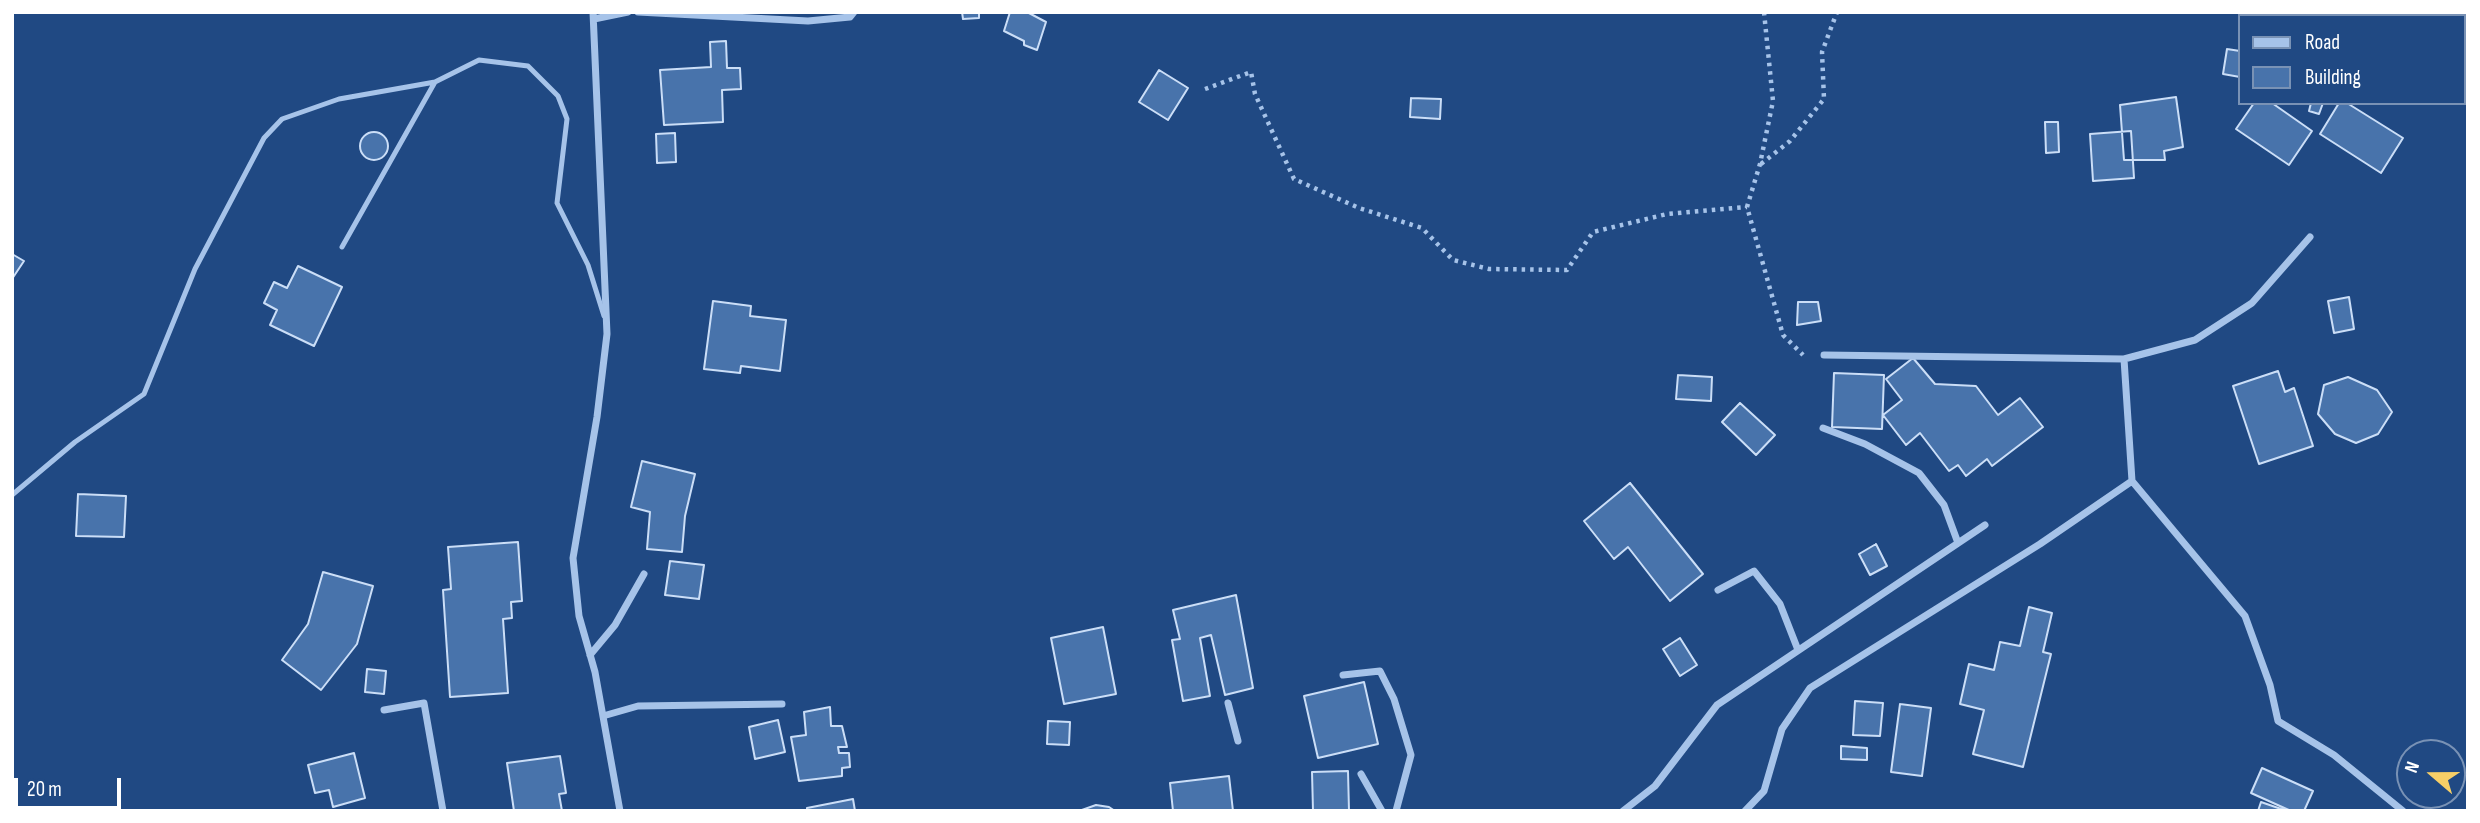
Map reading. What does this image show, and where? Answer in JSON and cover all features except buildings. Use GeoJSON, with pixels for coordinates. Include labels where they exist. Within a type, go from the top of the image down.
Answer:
{"type":"FeatureCollection","features":[{"type":"Feature","properties":{"kind":"street"},"geometry":{"type":"LineString","coordinates":[[620,811],[603,716],[579,616],[573,558],[597,417],[606,322],[593,15],[628,12]]}},
{"type":"Feature","properties":{"kind":"street"},"geometry":{"type":"LineString","coordinates":[[638,12],[808,21],[850,17],[854,12]]}},
{"type":"Feature","properties":{"kind":"street"},"geometry":{"type":"LineString","coordinates":[[1824,355],[2124,359],[2195,340],[2252,303],[2309,237]]}},
{"type":"Feature","properties":{"kind":"street"},"geometry":{"type":"LineString","coordinates":[[2124,359],[2132,481],[2245,616],[2270,685],[2278,721],[2334,755],[2403,811]]}},
{"type":"Feature","properties":{"kind":"street"},"geometry":{"type":"LineString","coordinates":[[1823,428],[1866,444],[1919,473],[1944,505],[1958,542]]}},
{"type":"Feature","properties":{"kind":"street"},"geometry":{"type":"LineString","coordinates":[[1745,811],[1764,791],[1782,729],[1810,688],[2040,544],[2132,481]]}},
{"type":"Feature","properties":{"kind":"street"},"geometry":{"type":"LineString","coordinates":[[1623,811],[1655,786],[1717,705],[1985,525]]}},
{"type":"Feature","properties":{"kind":"street"},"geometry":{"type":"LineString","coordinates":[[1718,590],[1754,571],[1780,604],[1798,650]]}},
{"type":"Feature","properties":{"kind":"street"},"geometry":{"type":"LineString","coordinates":[[590,655],[615,625],[644,574]]}},
{"type":"Feature","properties":{"kind":"street"},"geometry":{"type":"LineString","coordinates":[[1343,676],[1380,671],[1394,699],[1411,755],[1396,811]]}},
{"type":"Feature","properties":{"kind":"street"},"geometry":{"type":"LineString","coordinates":[[384,710],[424,703],[443,811]]}},
{"type":"Feature","properties":{"kind":"street"},"geometry":{"type":"LineString","coordinates":[[1228,703],[1238,741]]}},
{"type":"Feature","properties":{"kind":"street"},"geometry":{"type":"LineString","coordinates":[[603,716],[638,706],[782,704]]}},
{"type":"Feature","properties":{"kind":"street"},"geometry":{"type":"LineString","coordinates":[[1360,774],[1382,811]]}},
{"type":"Feature","properties":{"kind":"lane"},"geometry":{"type":"LineString","coordinates":[[12,495],[75,442],[144,394],[195,268],[264,138],[282,119],[338,99],[435,82],[479,60],[528,66],[558,96],[567,119],[557,203],[588,265],[606,322]]}},
{"type":"Feature","properties":{"kind":"lane"},"geometry":{"type":"LineString","coordinates":[[342,247],[435,82]]}},
{"type":"Feature","properties":{"kind":"path"},"geometry":{"type":"LineString","coordinates":[[1761,12],[1773,101],[1760,164],[1746,207],[1783,335],[1805,357],[1824,355]]}},
{"type":"Feature","properties":{"kind":"path"},"geometry":{"type":"LineString","coordinates":[[1760,164],[1790,141],[1824,99],[1822,52],[1837,12]]}},
{"type":"Feature","properties":{"kind":"path"},"geometry":{"type":"LineString","coordinates":[[1205,89],[1251,72],[1255,94],[1294,179],[1359,208],[1422,228],[1453,260],[1489,269],[1567,270],[1593,232],[1667,214],[1746,207]]}}]}
